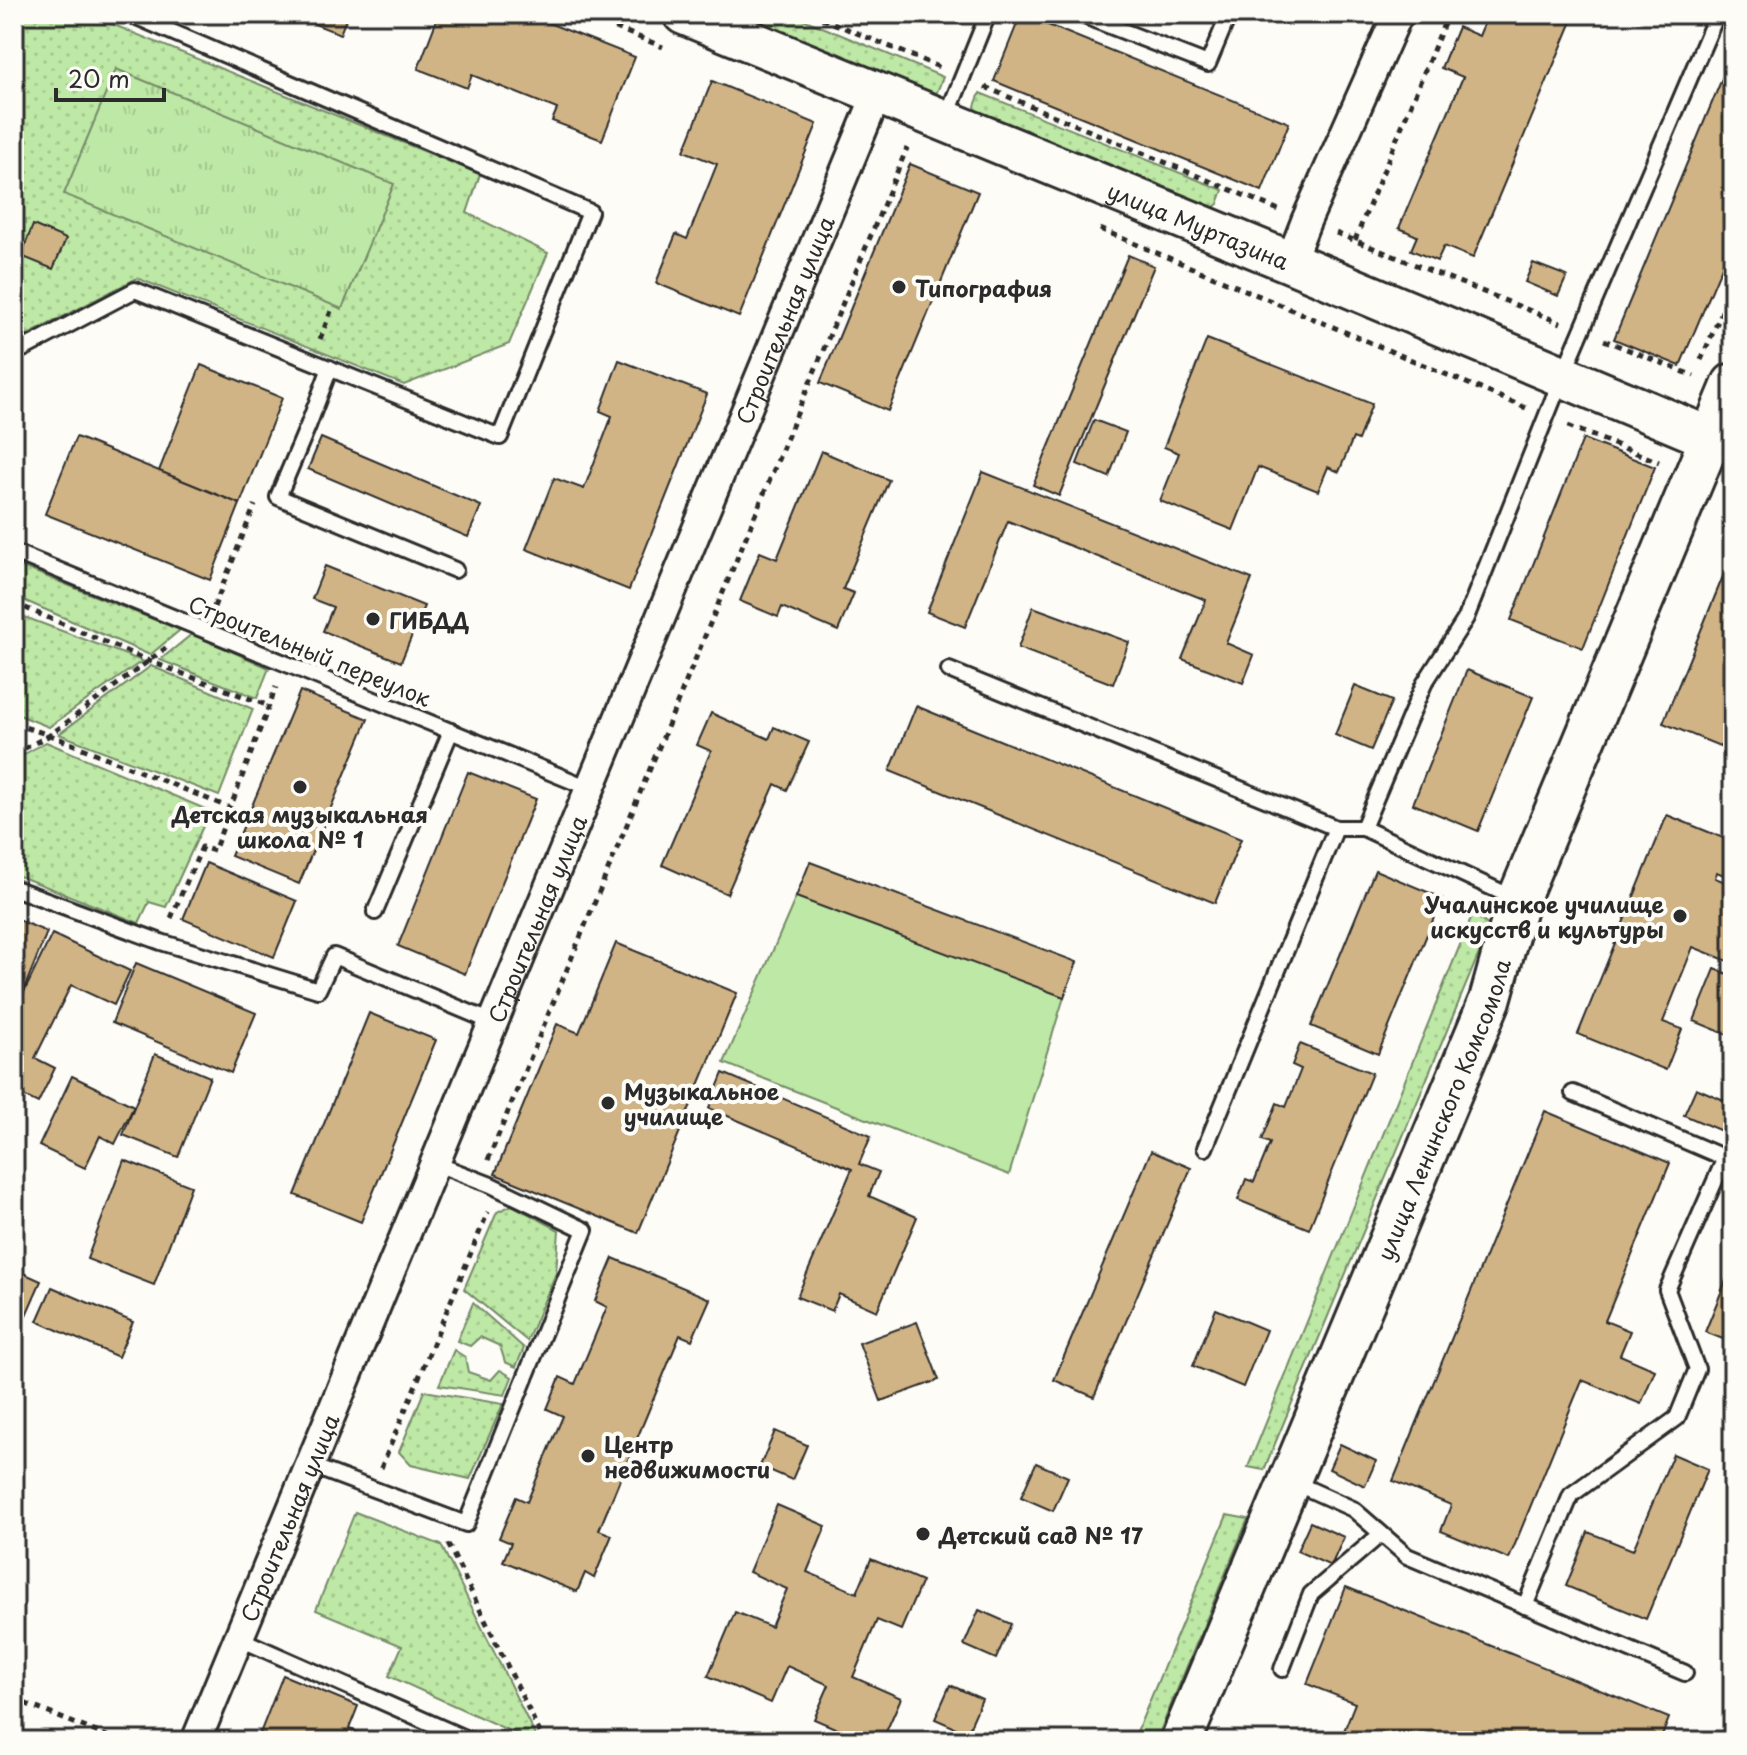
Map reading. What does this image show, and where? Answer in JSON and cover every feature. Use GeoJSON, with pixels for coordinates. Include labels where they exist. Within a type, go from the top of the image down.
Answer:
{"type":"FeatureCollection","features":[{"type":"Feature","properties":{"kind":"street"},"geometry":{"type":"LineString","coordinates":[[1290,262],[1398,14]]}},
{"type":"Feature","properties":{"kind":"street","name":"улица Муртазина"},"geometry":{"type":"LineString","coordinates":[[677,32],[870,112],[944,122],[1290,262],[1702,435]]}},
{"type":"Feature","properties":{"kind":"street","name":"Строительная улица"},"geometry":{"type":"LineString","coordinates":[[196,1741],[870,112]]}},
{"type":"Feature","properties":{"kind":"street","name":"улица Ленинского Комсомола"},"geometry":{"type":"LineString","coordinates":[[1181,1741],[1490,1000],[1518,900],[1694,477],[1702,435],[1733,384]]}},
{"type":"Feature","properties":{"kind":"lane"},"geometry":{"type":"LineString","coordinates":[[14,346],[23,349],[135,290],[500,437],[590,212],[130,14]]}},
{"type":"Feature","properties":{"kind":"lane"},"geometry":{"type":"LineString","coordinates":[[944,122],[988,14]]}},
{"type":"Feature","properties":{"kind":"lane"},"geometry":{"type":"LineString","coordinates":[[1079,14],[1208,64],[1229,14]]}},
{"type":"Feature","properties":{"kind":"lane"},"geometry":{"type":"LineString","coordinates":[[1363,828],[1424,684],[1466,618],[1562,377],[1717,14]]}},
{"type":"Feature","properties":{"kind":"lane"},"geometry":{"type":"LineString","coordinates":[[330,368],[278,497],[455,570]]}},
{"type":"Feature","properties":{"kind":"lane","name":"Строительный переулок"},"geometry":{"type":"LineString","coordinates":[[14,552],[589,788]]}},
{"type":"Feature","properties":{"kind":"lane"},"geometry":{"type":"LineString","coordinates":[[949,670],[1336,828],[1363,828],[1518,900]]}},
{"type":"Feature","properties":{"kind":"lane"},"geometry":{"type":"LineString","coordinates":[[375,912],[451,731]]}},
{"type":"Feature","properties":{"kind":"lane"},"geometry":{"type":"LineString","coordinates":[[1205,1148],[1336,828]]}},
{"type":"Feature","properties":{"kind":"lane"},"geometry":{"type":"LineString","coordinates":[[14,888],[161,942],[318,990],[334,956],[492,1022]]}},
{"type":"Feature","properties":{"kind":"lane"},"geometry":{"type":"LineString","coordinates":[[1525,1606],[1571,1495],[1677,1418],[1697,1369],[1667,1290],[1725,1158],[1573,1093]]}},
{"type":"Feature","properties":{"kind":"lane"},"geometry":{"type":"LineString","coordinates":[[309,1465],[466,1524],[585,1230],[434,1163]]}},
{"type":"Feature","properties":{"kind":"lane"},"geometry":{"type":"LineString","coordinates":[[1289,1480],[1353,1509],[1407,1556],[1685,1673]]}},
{"type":"Feature","properties":{"kind":"lane"},"geometry":{"type":"LineString","coordinates":[[1282,1669],[1311,1594],[1381,1534]]}},
{"type":"Feature","properties":{"kind":"lane"},"geometry":{"type":"LineString","coordinates":[[238,1638],[471,1741]]}},
{"type":"Feature","properties":{"kind":"path"},"geometry":{"type":"LineString","coordinates":[[582,14],[677,32]]}},
{"type":"Feature","properties":{"kind":"path"},"geometry":{"type":"LineString","coordinates":[[811,14],[1306,221],[1694,376]]}},
{"type":"Feature","properties":{"kind":"path"},"geometry":{"type":"LineString","coordinates":[[1355,240],[1448,14]]}},
{"type":"Feature","properties":{"kind":"path"},"geometry":{"type":"LineString","coordinates":[[870,112],[907,148],[921,154]]}},
{"type":"Feature","properties":{"kind":"path"},"geometry":{"type":"LineString","coordinates":[[372,1490],[498,1189],[485,1166],[907,148]]}},
{"type":"Feature","properties":{"kind":"path"},"geometry":{"type":"LineString","coordinates":[[1095,227],[1694,477]]}},
{"type":"Feature","properties":{"kind":"path"},"geometry":{"type":"LineString","coordinates":[[1702,435],[1694,376],[1733,286]]}},
{"type":"Feature","properties":{"kind":"path"},"geometry":{"type":"LineString","coordinates":[[14,603],[149,661],[269,706]]}},
{"type":"Feature","properties":{"kind":"path"},"geometry":{"type":"LineString","coordinates":[[14,754],[50,735],[193,625]]}},
{"type":"Feature","properties":{"kind":"path"},"geometry":{"type":"LineString","coordinates":[[161,942],[202,847],[214,851],[285,663]]}},
{"type":"Feature","properties":{"kind":"path"},"geometry":{"type":"LineString","coordinates":[[14,724],[50,735],[230,808]]}},
{"type":"Feature","properties":{"kind":"path"},"geometry":{"type":"LineString","coordinates":[[432,1511],[544,1741]]}},
{"type":"Feature","properties":{"kind":"path"},"geometry":{"type":"LineString","coordinates":[[14,1699],[119,1741]]}},
{"type":"Feature","properties":{"kind":"green space"},"geometry":{"type":"Polygon","coordinates":[[[14,14],[87,14],[480,174],[467,213],[548,253],[509,344],[404,385],[137,278],[28,335],[14,329],[14,14]]]}},
{"type":"Feature","properties":{"kind":"green space"},"geometry":{"type":"Polygon","coordinates":[[[727,14],[791,14],[943,77],[937,92],[926,96],[727,14]]]}},
{"type":"Feature","properties":{"kind":"green space"},"geometry":{"type":"Polygon","coordinates":[[[116,69],[394,184],[342,309],[64,194],[116,69]]]}},
{"type":"Feature","properties":{"kind":"green space"},"geometry":{"type":"Polygon","coordinates":[[[980,93],[1223,190],[1218,204],[1210,210],[978,119],[975,106],[980,93]]]}},
{"type":"Feature","properties":{"kind":"green space"},"geometry":{"type":"Polygon","coordinates":[[[20,566],[180,630],[150,655],[14,596],[14,578],[20,566]]]}},
{"type":"Feature","properties":{"kind":"green space"},"geometry":{"type":"Polygon","coordinates":[[[14,613],[142,661],[49,727],[14,713],[14,613]]]}},
{"type":"Feature","properties":{"kind":"green space"},"geometry":{"type":"Polygon","coordinates":[[[192,634],[269,668],[257,698],[160,660],[192,634]]]}},
{"type":"Feature","properties":{"kind":"green space"},"geometry":{"type":"Polygon","coordinates":[[[151,666],[253,709],[219,796],[59,734],[151,666]]]}},
{"type":"Feature","properties":{"kind":"green space"},"geometry":{"type":"Polygon","coordinates":[[[46,742],[210,811],[166,907],[149,902],[139,923],[14,874],[14,760],[46,742]]]}},
{"type":"Feature","properties":{"kind":"green space"},"geometry":{"type":"Polygon","coordinates":[[[796,897],[1064,997],[1009,1175],[724,1063],[796,897]]]}},
{"type":"Feature","properties":{"kind":"green space"},"geometry":{"type":"Polygon","coordinates":[[[1473,913],[1490,927],[1264,1470],[1248,1467],[1473,913]]]}},
{"type":"Feature","properties":{"kind":"green space"},"geometry":{"type":"Polygon","coordinates":[[[512,1205],[559,1230],[556,1273],[527,1341],[464,1289],[497,1212],[512,1205]]]}},
{"type":"Feature","properties":{"kind":"green space"},"geometry":{"type":"Polygon","coordinates":[[[473,1303],[524,1348],[516,1367],[505,1362],[500,1346],[480,1337],[470,1346],[457,1341],[473,1303]]]}},
{"type":"Feature","properties":{"kind":"green space"},"geometry":{"type":"Polygon","coordinates":[[[454,1350],[465,1357],[468,1372],[491,1380],[500,1370],[512,1377],[505,1395],[439,1385],[454,1350]]]}},
{"type":"Feature","properties":{"kind":"green space"},"geometry":{"type":"Polygon","coordinates":[[[424,1391],[503,1404],[470,1479],[411,1465],[399,1452],[424,1391]]]}},
{"type":"Feature","properties":{"kind":"green space"},"geometry":{"type":"Polygon","coordinates":[[[355,1512],[441,1545],[538,1741],[389,1676],[402,1646],[316,1610],[355,1512]]]}},
{"type":"Feature","properties":{"kind":"green space"},"geometry":{"type":"Polygon","coordinates":[[[1227,1515],[1248,1519],[1156,1741],[1133,1741],[1227,1515]]]}},
{"type":"Feature","properties":{"kind":"building"},"geometry":{"type":"Polygon","coordinates":[[[295,14],[348,14],[340,34],[295,14]]]}},
{"type":"Feature","properties":{"kind":"building"},"geometry":{"type":"Polygon","coordinates":[[[439,14],[526,14],[635,57],[602,140],[552,121],[557,109],[472,75],[467,88],[418,69],[439,14]]]}},
{"type":"Feature","properties":{"kind":"building"},"geometry":{"type":"Polygon","coordinates":[[[1021,14],[1289,123],[1262,191],[994,81],[1021,14]]]}},
{"type":"Feature","properties":{"kind":"building"},"geometry":{"type":"Polygon","coordinates":[[[1488,14],[1575,14],[1473,258],[1444,246],[1437,261],[1411,250],[1417,236],[1399,228],[1463,77],[1441,68],[1458,27],[1479,36],[1488,14]]]}},
{"type":"Feature","properties":{"kind":"building"},"geometry":{"type":"Polygon","coordinates":[[[1733,52],[1733,240],[1680,366],[1614,339],[1733,52]]]}},
{"type":"Feature","properties":{"kind":"building"},"geometry":{"type":"Polygon","coordinates":[[[712,81],[817,124],[739,317],[656,283],[676,234],[687,239],[717,164],[684,151],[712,81]]]}},
{"type":"Feature","properties":{"kind":"building","name":"Типография"},"geometry":{"type":"Polygon","coordinates":[[[910,164],[978,192],[888,411],[820,383],[910,164]]]}},
{"type":"Feature","properties":{"kind":"building"},"geometry":{"type":"Polygon","coordinates":[[[33,225],[66,239],[53,269],[21,256],[33,225]]]}},
{"type":"Feature","properties":{"kind":"building"},"geometry":{"type":"Polygon","coordinates":[[[1128,255],[1154,266],[1059,496],[1033,485],[1128,255]]]}},
{"type":"Feature","properties":{"kind":"building"},"geometry":{"type":"Polygon","coordinates":[[[1533,263],[1567,276],[1558,296],[1525,282],[1533,263]]]}},
{"type":"Feature","properties":{"kind":"building"},"geometry":{"type":"Polygon","coordinates":[[[1207,339],[1372,404],[1358,440],[1353,438],[1339,472],[1328,467],[1318,491],[1258,467],[1233,530],[1160,501],[1179,453],[1164,447],[1207,339]]]}},
{"type":"Feature","properties":{"kind":"building"},"geometry":{"type":"Polygon","coordinates":[[[619,360],[707,394],[629,590],[526,549],[554,478],[584,489],[612,416],[600,411],[619,360]]]}},
{"type":"Feature","properties":{"kind":"building"},"geometry":{"type":"Polygon","coordinates":[[[201,365],[282,398],[240,504],[159,471],[201,365]]]}},
{"type":"Feature","properties":{"kind":"building"},"geometry":{"type":"Polygon","coordinates":[[[1094,420],[1126,432],[1109,477],[1077,464],[1094,420]]]}},
{"type":"Feature","properties":{"kind":"building"},"geometry":{"type":"Polygon","coordinates":[[[76,437],[240,504],[210,580],[45,514],[76,437]]]}},
{"type":"Feature","properties":{"kind":"building"},"geometry":{"type":"Polygon","coordinates":[[[321,438],[481,506],[468,537],[308,469],[321,438]]]}},
{"type":"Feature","properties":{"kind":"building"},"geometry":{"type":"Polygon","coordinates":[[[1583,439],[1655,467],[1583,648],[1511,620],[1583,439]]]}},
{"type":"Feature","properties":{"kind":"building"},"geometry":{"type":"Polygon","coordinates":[[[821,451],[889,480],[843,589],[854,593],[838,631],[782,607],[778,617],[740,601],[760,552],[777,559],[821,451]]]}},
{"type":"Feature","properties":{"kind":"building"},"geometry":{"type":"Polygon","coordinates":[[[983,472],[1252,579],[1226,643],[1254,655],[1243,683],[1182,659],[1206,600],[1008,521],[965,627],[927,612],[983,472]]]}},
{"type":"Feature","properties":{"kind":"building"},"geometry":{"type":"Polygon","coordinates":[[[1733,552],[1733,734],[1727,749],[1663,723],[1733,552]]]}},
{"type":"Feature","properties":{"kind":"building","name":"ГИБДД"},"geometry":{"type":"Polygon","coordinates":[[[325,566],[424,606],[401,662],[323,631],[333,607],[312,599],[325,566]]]}},
{"type":"Feature","properties":{"kind":"building"},"geometry":{"type":"Polygon","coordinates":[[[1033,607],[1129,642],[1113,684],[1018,648],[1033,607]]]}},
{"type":"Feature","properties":{"kind":"building"},"geometry":{"type":"Polygon","coordinates":[[[1467,670],[1533,697],[1478,831],[1413,804],[1467,670]]]}},
{"type":"Feature","properties":{"kind":"building"},"geometry":{"type":"Polygon","coordinates":[[[1355,686],[1392,701],[1371,750],[1335,735],[1355,686]]]}},
{"type":"Feature","properties":{"kind":"building","name":"Детская музыкальная школа № 1"},"geometry":{"type":"Polygon","coordinates":[[[300,691],[368,719],[299,884],[231,856],[300,691]]]}},
{"type":"Feature","properties":{"kind":"building"},"geometry":{"type":"Polygon","coordinates":[[[916,706],[1241,839],[1215,903],[890,771],[916,706]]]}},
{"type":"Feature","properties":{"kind":"building"},"geometry":{"type":"Polygon","coordinates":[[[711,713],[769,739],[774,727],[809,742],[787,790],[775,784],[727,894],[662,865],[711,751],[697,745],[711,713]]]}},
{"type":"Feature","properties":{"kind":"building"},"geometry":{"type":"Polygon","coordinates":[[[468,772],[536,799],[465,974],[398,946],[468,772]]]}},
{"type":"Feature","properties":{"kind":"building","name":"Учалинское училище искусств и культуры"},"geometry":{"type":"Polygon","coordinates":[[[1667,815],[1733,842],[1733,879],[1717,872],[1715,878],[1733,885],[1733,963],[1693,947],[1663,1022],[1682,1029],[1666,1070],[1578,1034],[1667,815]]]}},
{"type":"Feature","properties":{"kind":"building"},"geometry":{"type":"Polygon","coordinates":[[[810,862],[1077,962],[1064,997],[796,897],[810,862]]]}},
{"type":"Feature","properties":{"kind":"building"},"geometry":{"type":"Polygon","coordinates":[[[206,863],[297,901],[274,957],[183,919],[206,863]]]}},
{"type":"Feature","properties":{"kind":"building"},"geometry":{"type":"Polygon","coordinates":[[[1375,870],[1442,898],[1378,1054],[1311,1026],[1375,870]]]}},
{"type":"Feature","properties":{"kind":"building"},"geometry":{"type":"Polygon","coordinates":[[[14,918],[47,932],[22,994],[14,990],[14,918]]]}},
{"type":"Feature","properties":{"kind":"building"},"geometry":{"type":"Polygon","coordinates":[[[52,934],[130,971],[114,1005],[71,985],[35,1058],[55,1068],[38,1103],[16,1092],[14,1096],[14,1013],[52,934]]]}},
{"type":"Feature","properties":{"kind":"building","name":"Музыкальное училище"},"geometry":{"type":"Polygon","coordinates":[[[616,943],[737,993],[638,1233],[495,1174],[557,1024],[579,1033],[616,943]]]}},
{"type":"Feature","properties":{"kind":"building"},"geometry":{"type":"Polygon","coordinates":[[[136,963],[256,1013],[231,1073],[112,1023],[136,963]]]}},
{"type":"Feature","properties":{"kind":"building"},"geometry":{"type":"Polygon","coordinates":[[[1715,969],[1733,976],[1733,1037],[1694,1021],[1715,969]]]}},
{"type":"Feature","properties":{"kind":"building"},"geometry":{"type":"Polygon","coordinates":[[[369,1013],[436,1040],[361,1222],[295,1195],[369,1013]]]}},
{"type":"Feature","properties":{"kind":"building"},"geometry":{"type":"Polygon","coordinates":[[[1300,1044],[1372,1073],[1309,1229],[1238,1200],[1246,1179],[1254,1182],[1270,1143],[1262,1140],[1277,1103],[1286,1107],[1301,1069],[1292,1065],[1300,1044]]]}},
{"type":"Feature","properties":{"kind":"building"},"geometry":{"type":"Polygon","coordinates":[[[155,1054],[210,1077],[178,1157],[123,1135],[155,1054]]]}},
{"type":"Feature","properties":{"kind":"building"},"geometry":{"type":"Polygon","coordinates":[[[723,1073],[871,1136],[859,1164],[879,1172],[869,1196],[917,1217],[877,1311],[839,1294],[832,1311],[797,1297],[852,1169],[709,1108],[723,1073]]]}},
{"type":"Feature","properties":{"kind":"building"},"geometry":{"type":"Polygon","coordinates":[[[72,1076],[134,1106],[115,1144],[100,1136],[85,1168],[39,1146],[72,1076]]]}},
{"type":"Feature","properties":{"kind":"building"},"geometry":{"type":"Polygon","coordinates":[[[1696,1088],[1733,1104],[1733,1136],[1684,1115],[1696,1088]]]}},
{"type":"Feature","properties":{"kind":"building"},"geometry":{"type":"Polygon","coordinates":[[[1545,1111],[1670,1163],[1605,1321],[1630,1331],[1620,1355],[1655,1370],[1641,1404],[1582,1380],[1509,1559],[1441,1531],[1451,1505],[1393,1481],[1545,1111]]]}},
{"type":"Feature","properties":{"kind":"building"},"geometry":{"type":"Polygon","coordinates":[[[1151,1151],[1191,1168],[1094,1397],[1054,1380],[1151,1151]]]}},
{"type":"Feature","properties":{"kind":"building"},"geometry":{"type":"Polygon","coordinates":[[[124,1160],[191,1186],[154,1285],[87,1259],[124,1160]]]}},
{"type":"Feature","properties":{"kind":"building","name":"Центр недвижимости"},"geometry":{"type":"Polygon","coordinates":[[[613,1258],[710,1299],[692,1340],[680,1335],[599,1530],[612,1535],[594,1578],[585,1573],[577,1592],[503,1561],[511,1543],[499,1538],[516,1497],[527,1502],[563,1416],[547,1409],[560,1377],[575,1384],[607,1307],[595,1301],[613,1258]]]}},
{"type":"Feature","properties":{"kind":"building"},"geometry":{"type":"Polygon","coordinates":[[[1733,1263],[1733,1343],[1705,1332],[1733,1263]]]}},
{"type":"Feature","properties":{"kind":"building"},"geometry":{"type":"Polygon","coordinates":[[[14,1269],[41,1281],[16,1338],[14,1337],[14,1269]]]}},
{"type":"Feature","properties":{"kind":"building"},"geometry":{"type":"Polygon","coordinates":[[[52,1287],[133,1322],[118,1357],[37,1321],[52,1287]]]}},
{"type":"Feature","properties":{"kind":"building"},"geometry":{"type":"Polygon","coordinates":[[[1216,1309],[1266,1330],[1243,1387],[1193,1366],[1216,1309]]]}},
{"type":"Feature","properties":{"kind":"building"},"geometry":{"type":"Polygon","coordinates":[[[917,1322],[939,1380],[881,1401],[859,1343],[917,1322]]]}},
{"type":"Feature","properties":{"kind":"building"},"geometry":{"type":"Polygon","coordinates":[[[775,1431],[807,1445],[792,1480],[760,1466],[775,1431]]]}},
{"type":"Feature","properties":{"kind":"building"},"geometry":{"type":"Polygon","coordinates":[[[1340,1444],[1376,1461],[1365,1486],[1329,1469],[1340,1444]]]}},
{"type":"Feature","properties":{"kind":"building"},"geometry":{"type":"Polygon","coordinates":[[[1673,1454],[1708,1469],[1646,1619],[1566,1586],[1588,1532],[1633,1550],[1673,1454]]]}},
{"type":"Feature","properties":{"kind":"building"},"geometry":{"type":"Polygon","coordinates":[[[1036,1463],[1068,1477],[1053,1511],[1021,1497],[1036,1463]]]}},
{"type":"Feature","properties":{"kind":"building"},"geometry":{"type":"Polygon","coordinates":[[[777,1505],[826,1526],[807,1572],[857,1593],[871,1559],[922,1581],[901,1630],[877,1620],[853,1677],[901,1698],[882,1741],[865,1741],[814,1719],[829,1685],[787,1666],[771,1703],[708,1676],[735,1612],[771,1627],[787,1589],[749,1572],[777,1505]]]}},
{"type":"Feature","properties":{"kind":"building"},"geometry":{"type":"Polygon","coordinates":[[[1310,1522],[1344,1537],[1331,1566],[1297,1551],[1310,1522]]]}},
{"type":"Feature","properties":{"kind":"building"},"geometry":{"type":"Polygon","coordinates":[[[1346,1587],[1669,1718],[1660,1741],[1340,1741],[1355,1703],[1307,1684],[1346,1587]]]}},
{"type":"Feature","properties":{"kind":"building"},"geometry":{"type":"Polygon","coordinates":[[[979,1610],[1011,1624],[996,1659],[964,1645],[979,1610]]]}},
{"type":"Feature","properties":{"kind":"building"},"geometry":{"type":"Polygon","coordinates":[[[283,1675],[358,1706],[349,1729],[380,1741],[257,1741],[283,1675]]]}},
{"type":"Feature","properties":{"kind":"building"},"geometry":{"type":"Polygon","coordinates":[[[950,1685],[982,1699],[967,1733],[935,1719],[950,1685]]]}},
{"type":"Feature","properties":{"kind":"place","name":"Типография"},"geometry":{"type":"Point","coordinates":[899,287]}},
{"type":"Feature","properties":{"kind":"place","name":"ГИБДД"},"geometry":{"type":"Point","coordinates":[373,619]}},
{"type":"Feature","properties":{"kind":"place","name":"Детская музыкальная школа № 1"},"geometry":{"type":"Point","coordinates":[300,787]}},
{"type":"Feature","properties":{"kind":"place","name":"Учалинское училище искусств и культуры"},"geometry":{"type":"Point","coordinates":[1680,916]}},
{"type":"Feature","properties":{"kind":"place","name":"Музыкальное училище"},"geometry":{"type":"Point","coordinates":[608,1103]}},
{"type":"Feature","properties":{"kind":"place","name":"Центр недвижимости"},"geometry":{"type":"Point","coordinates":[588,1456]}},
{"type":"Feature","properties":{"kind":"place","name":"Детский сад № 17"},"geometry":{"type":"Point","coordinates":[923,1534]}}]}
